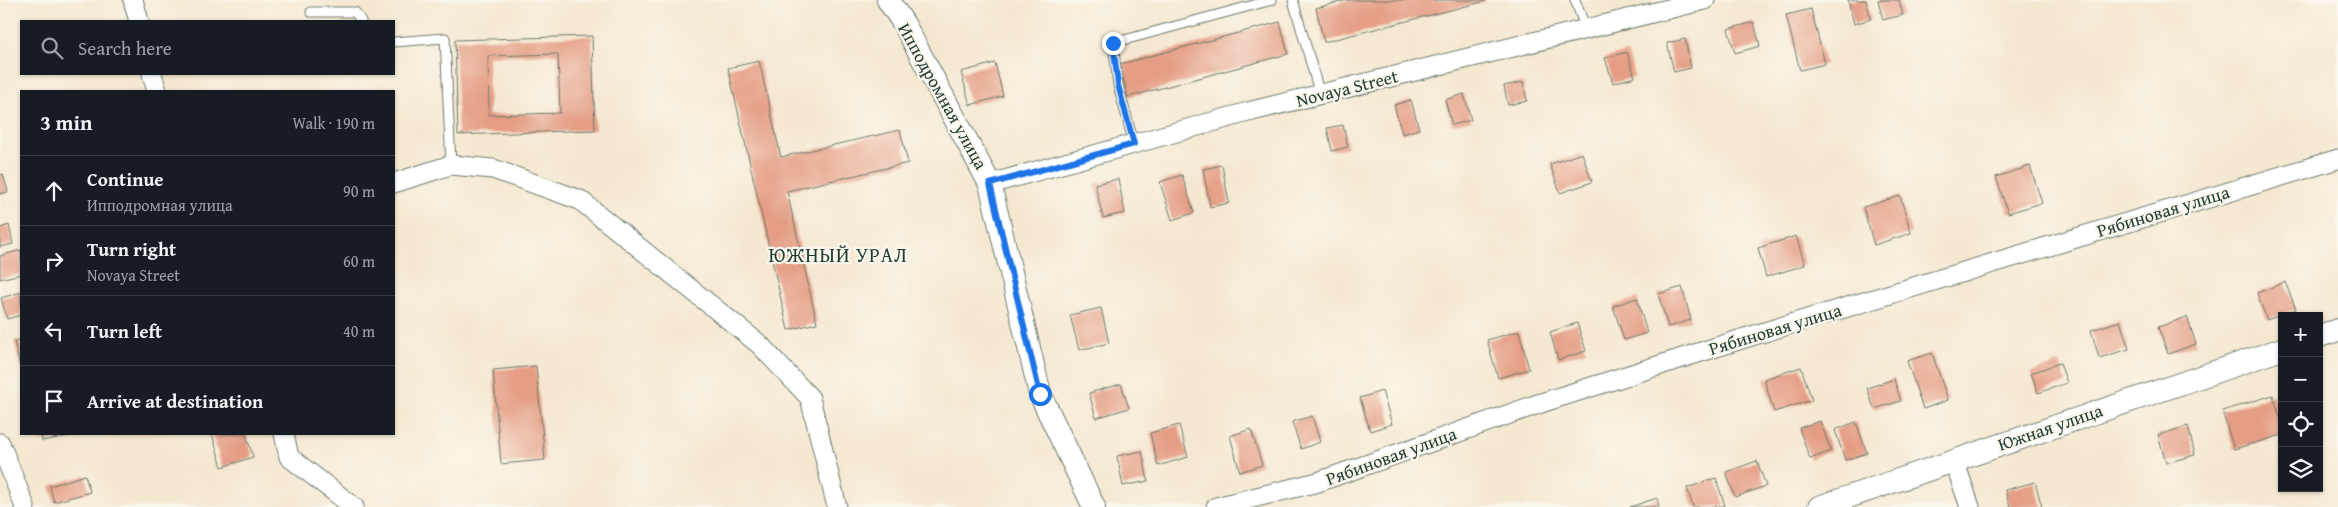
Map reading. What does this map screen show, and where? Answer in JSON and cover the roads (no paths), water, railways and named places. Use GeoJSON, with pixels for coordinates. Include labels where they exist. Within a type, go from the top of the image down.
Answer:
{"type":"FeatureCollection","features":[{"type":"Feature","properties":{"kind":"street"},"geometry":{"type":"LineString","coordinates":[[133,0],[139,20]]}},
{"type":"Feature","properties":{"kind":"street","name":"Ипподромная улица"},"geometry":{"type":"LineString","coordinates":[[888,0],[904,24],[990,184],[1040,394],[1094,507]]}},
{"type":"Feature","properties":{"kind":"street","name":"Novaya Street"},"geometry":{"type":"LineString","coordinates":[[990,184],[1320,95],[1706,0]]}},
{"type":"Feature","properties":{"kind":"street"},"geometry":{"type":"LineString","coordinates":[[152,75],[157,90]]}},
{"type":"Feature","properties":{"kind":"street","name":"Рябиновая улица"},"geometry":{"type":"LineString","coordinates":[[1216,507],[1318,482],[1541,403],[1739,340],[2338,158]]}},
{"type":"Feature","properties":{"kind":"street"},"geometry":{"type":"LineString","coordinates":[[395,183],[451,165],[492,169],[580,200],[759,344],[810,398],[837,507]]}},
{"type":"Feature","properties":{"kind":"street"},"geometry":{"type":"LineString","coordinates":[[2323,335],[2338,330]]}},
{"type":"Feature","properties":{"kind":"street","name":"Южная улица"},"geometry":{"type":"LineString","coordinates":[[1819,507],[2278,350]]}},
{"type":"Feature","properties":{"kind":"street"},"geometry":{"type":"LineString","coordinates":[[284,435],[289,457],[354,507]]}},
{"type":"Feature","properties":{"kind":"street"},"geometry":{"type":"LineString","coordinates":[[0,443],[7,478],[25,507]]}},
{"type":"Feature","properties":{"kind":"street"},"geometry":{"type":"LineString","coordinates":[[1954,460],[1970,507]]}},
{"type":"Feature","properties":{"kind":"lane"},"geometry":{"type":"LineString","coordinates":[[1134,144],[1118,85],[1113,43],[1272,0]]}},
{"type":"Feature","properties":{"kind":"lane"},"geometry":{"type":"LineString","coordinates":[[1293,0],[1320,95]]}},
{"type":"Feature","properties":{"kind":"lane"},"geometry":{"type":"LineString","coordinates":[[1575,0],[1586,29]]}},
{"type":"Feature","properties":{"kind":"lane"},"geometry":{"type":"LineString","coordinates":[[311,12],[355,12],[360,20]]}},
{"type":"Feature","properties":{"kind":"lane"},"geometry":{"type":"LineString","coordinates":[[395,42],[444,38],[451,165]]}},
{"type":"Feature","properties":{"kind":"district","name":"ЮЖНЫЙ УРАЛ"},"geometry":{"type":"Point","coordinates":[838,254]}}]}
